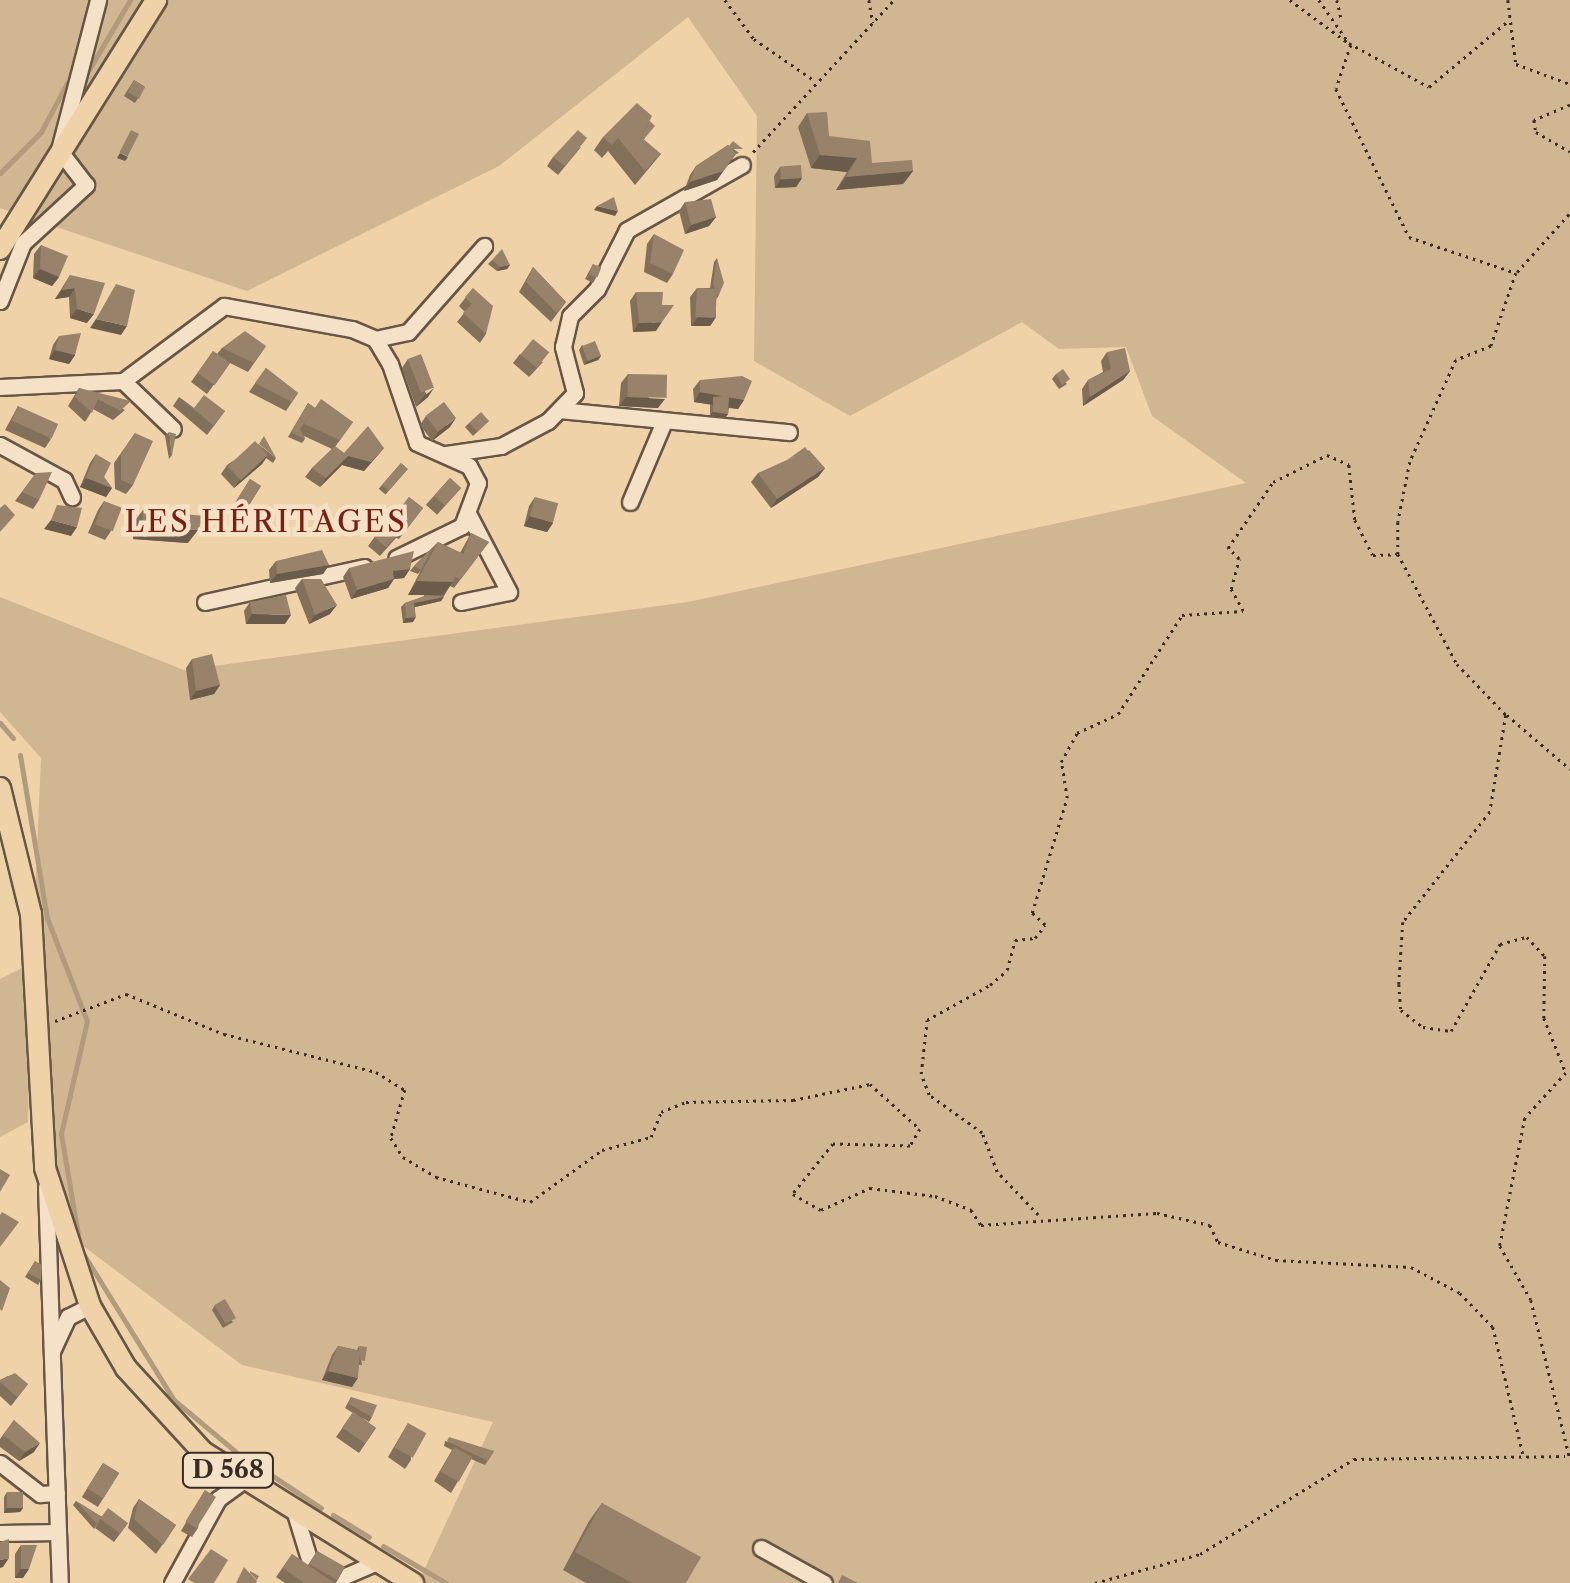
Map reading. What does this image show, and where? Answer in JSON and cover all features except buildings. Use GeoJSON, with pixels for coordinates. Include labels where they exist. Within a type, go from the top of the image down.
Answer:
{"type":"FeatureCollection","features":[{"type":"Feature","properties":{"kind":"main road"},"geometry":{"type":"LineString","coordinates":[[0,249],[156,0]]}},
{"type":"Feature","properties":{"kind":"main road","name":"D 568"},"geometry":{"type":"LineString","coordinates":[[0,788],[31,914],[45,1168],[90,1306],[159,1408],[243,1482],[413,1583]]}},
{"type":"Feature","properties":{"kind":"street"},"geometry":{"type":"LineString","coordinates":[[0,300],[24,243],[86,185],[59,150],[98,0]]}},
{"type":"Feature","properties":{"kind":"street"},"geometry":{"type":"LineString","coordinates":[[446,454],[500,446],[559,410],[576,392],[563,347],[570,316],[597,289],[619,240],[658,208],[742,164]]}},
{"type":"Feature","properties":{"kind":"street"},"geometry":{"type":"LineString","coordinates":[[0,387],[123,381],[224,306],[375,340],[408,332],[484,246]]}},
{"type":"Feature","properties":{"kind":"street"},"geometry":{"type":"LineString","coordinates":[[205,602],[412,553],[469,515],[478,484],[469,466],[418,443],[375,340]]}},
{"type":"Feature","properties":{"kind":"street"},"geometry":{"type":"LineString","coordinates":[[123,381],[173,429]]}},
{"type":"Feature","properties":{"kind":"street"},"geometry":{"type":"LineString","coordinates":[[559,410],[664,424],[789,432]]}},
{"type":"Feature","properties":{"kind":"street"},"geometry":{"type":"LineString","coordinates":[[630,502],[664,424]]}},
{"type":"Feature","properties":{"kind":"street"},"geometry":{"type":"LineString","coordinates":[[0,445],[64,480],[72,497]]}},
{"type":"Feature","properties":{"kind":"street"},"geometry":{"type":"LineString","coordinates":[[461,602],[508,592],[469,515]]}},
{"type":"Feature","properties":{"kind":"street"},"geometry":{"type":"LineString","coordinates":[[45,1168],[60,1583]]}},
{"type":"Feature","properties":{"kind":"street"},"geometry":{"type":"LineString","coordinates":[[50,1354],[68,1317],[90,1306]]}},
{"type":"Feature","properties":{"kind":"street"},"geometry":{"type":"LineString","coordinates":[[0,1463],[40,1494],[57,1493]]}},
{"type":"Feature","properties":{"kind":"street"},"geometry":{"type":"LineString","coordinates":[[172,1583],[218,1499],[243,1482]]}},
{"type":"Feature","properties":{"kind":"street"},"geometry":{"type":"LineString","coordinates":[[295,1513],[310,1562]]}},
{"type":"Feature","properties":{"kind":"street"},"geometry":{"type":"LineString","coordinates":[[0,1533],[58,1532]]}},
{"type":"Feature","properties":{"kind":"street"},"geometry":{"type":"LineString","coordinates":[[761,1548],[824,1583]]}},
{"type":"Feature","properties":{"kind":"street"},"geometry":{"type":"LineString","coordinates":[[338,1578],[376,1562]]}},
{"type":"Feature","properties":{"kind":"path"},"geometry":{"type":"LineString","coordinates":[[725,0],[754,39],[815,81]]}},
{"type":"Feature","properties":{"kind":"path"},"geometry":{"type":"LineString","coordinates":[[869,0],[873,23]]}},
{"type":"Feature","properties":{"kind":"path"},"geometry":{"type":"LineString","coordinates":[[742,164],[894,0]]}},
{"type":"Feature","properties":{"kind":"path"},"geometry":{"type":"LineString","coordinates":[[1290,0],[1349,43],[1429,87],[1510,20]]}},
{"type":"Feature","properties":{"kind":"path"},"geometry":{"type":"LineString","coordinates":[[1319,0],[1341,20]]}},
{"type":"Feature","properties":{"kind":"path"},"geometry":{"type":"LineString","coordinates":[[1337,0],[1349,43],[1349,68],[1336,89],[1409,237],[1516,274]]}},
{"type":"Feature","properties":{"kind":"path"},"geometry":{"type":"LineString","coordinates":[[1508,0],[1516,64],[1570,84]]}},
{"type":"Feature","properties":{"kind":"path"},"geometry":{"type":"LineString","coordinates":[[1570,105],[1534,120],[1536,132],[1570,152]]}},
{"type":"Feature","properties":{"kind":"path"},"geometry":{"type":"LineString","coordinates":[[1570,213],[1516,274],[1492,346],[1456,360],[1410,462],[1398,554],[1457,664],[1506,715],[1570,768]]}},
{"type":"Feature","properties":{"kind":"path"},"geometry":{"type":"LineString","coordinates":[[1039,1216],[997,1172],[982,1133],[930,1095],[921,1074],[927,1020],[990,985],[1007,970],[1015,940],[1035,938],[1044,924],[1032,913],[1067,798],[1061,762],[1077,733],[1118,714],[1177,634],[1182,614],[1243,612],[1231,588],[1239,560],[1228,548],[1273,482],[1327,455],[1349,464],[1354,520],[1374,555],[1398,554]]}},
{"type":"Feature","properties":{"kind":"path"},"geometry":{"type":"LineString","coordinates":[[1095,1583],[1200,1554],[1354,1459],[1523,1454],[1568,1458],[1544,1344],[1500,1246],[1525,1118],[1566,1073],[1544,1018],[1545,956],[1527,936],[1500,944],[1451,1030],[1423,1027],[1402,1010],[1399,984],[1403,922],[1490,812],[1506,715]]}},
{"type":"Feature","properties":{"kind":"path"},"geometry":{"type":"LineString","coordinates":[[40,1030],[126,994],[224,1034],[324,1053],[405,1090],[391,1138],[403,1157],[436,1177],[530,1202],[602,1150],[651,1136],[661,1112],[686,1102],[793,1100],[870,1084],[920,1129],[910,1146],[833,1144],[793,1194],[820,1210],[870,1188],[935,1196],[971,1210],[980,1225],[1039,1216],[1157,1214],[1210,1226],[1218,1242],[1276,1260],[1411,1267],[1460,1293],[1492,1327],[1523,1454]]}},
{"type":"Feature","properties":{"kind":"shaded area"},"geometry":{"type":"Polygon","coordinates":[[[0,0],[1570,0],[1570,1583],[418,1583],[493,1422],[242,1365],[58,1227],[31,976],[28,1122],[0,1137],[0,979],[32,963],[41,758],[0,712],[0,597],[184,670],[688,602],[1246,483],[1152,416],[1126,347],[1059,349],[1022,322],[850,416],[754,361],[757,116],[688,17],[499,166],[247,291],[0,208],[0,0]]]}},
{"type":"Feature","properties":{"kind":"waterway"},"geometry":{"type":"LineString","coordinates":[[87,73],[130,0]]}},
{"type":"Feature","properties":{"kind":"waterway"},"geometry":{"type":"LineString","coordinates":[[0,173],[41,132],[67,83]]}},
{"type":"Feature","properties":{"kind":"waterway"},"geometry":{"type":"LineString","coordinates":[[0,723],[13,738]]}},
{"type":"Feature","properties":{"kind":"waterway"},"geometry":{"type":"LineString","coordinates":[[20,755],[47,918],[87,1021],[61,1134],[79,1240]]}},
{"type":"Feature","properties":{"kind":"waterway"},"geometry":{"type":"LineString","coordinates":[[84,1255],[174,1400],[235,1451]]}},
{"type":"Feature","properties":{"kind":"waterway"},"geometry":{"type":"LineString","coordinates":[[250,1461],[321,1508]]}},
{"type":"Feature","properties":{"kind":"waterway"},"geometry":{"type":"LineString","coordinates":[[333,1515],[369,1537]]}},
{"type":"Feature","properties":{"kind":"waterway"},"geometry":{"type":"LineString","coordinates":[[383,1546],[446,1583]]}},
{"type":"Feature","properties":{"kind":"district","name":"LES HÉRITAGES"},"geometry":{"type":"Point","coordinates":[266,522]}}]}
